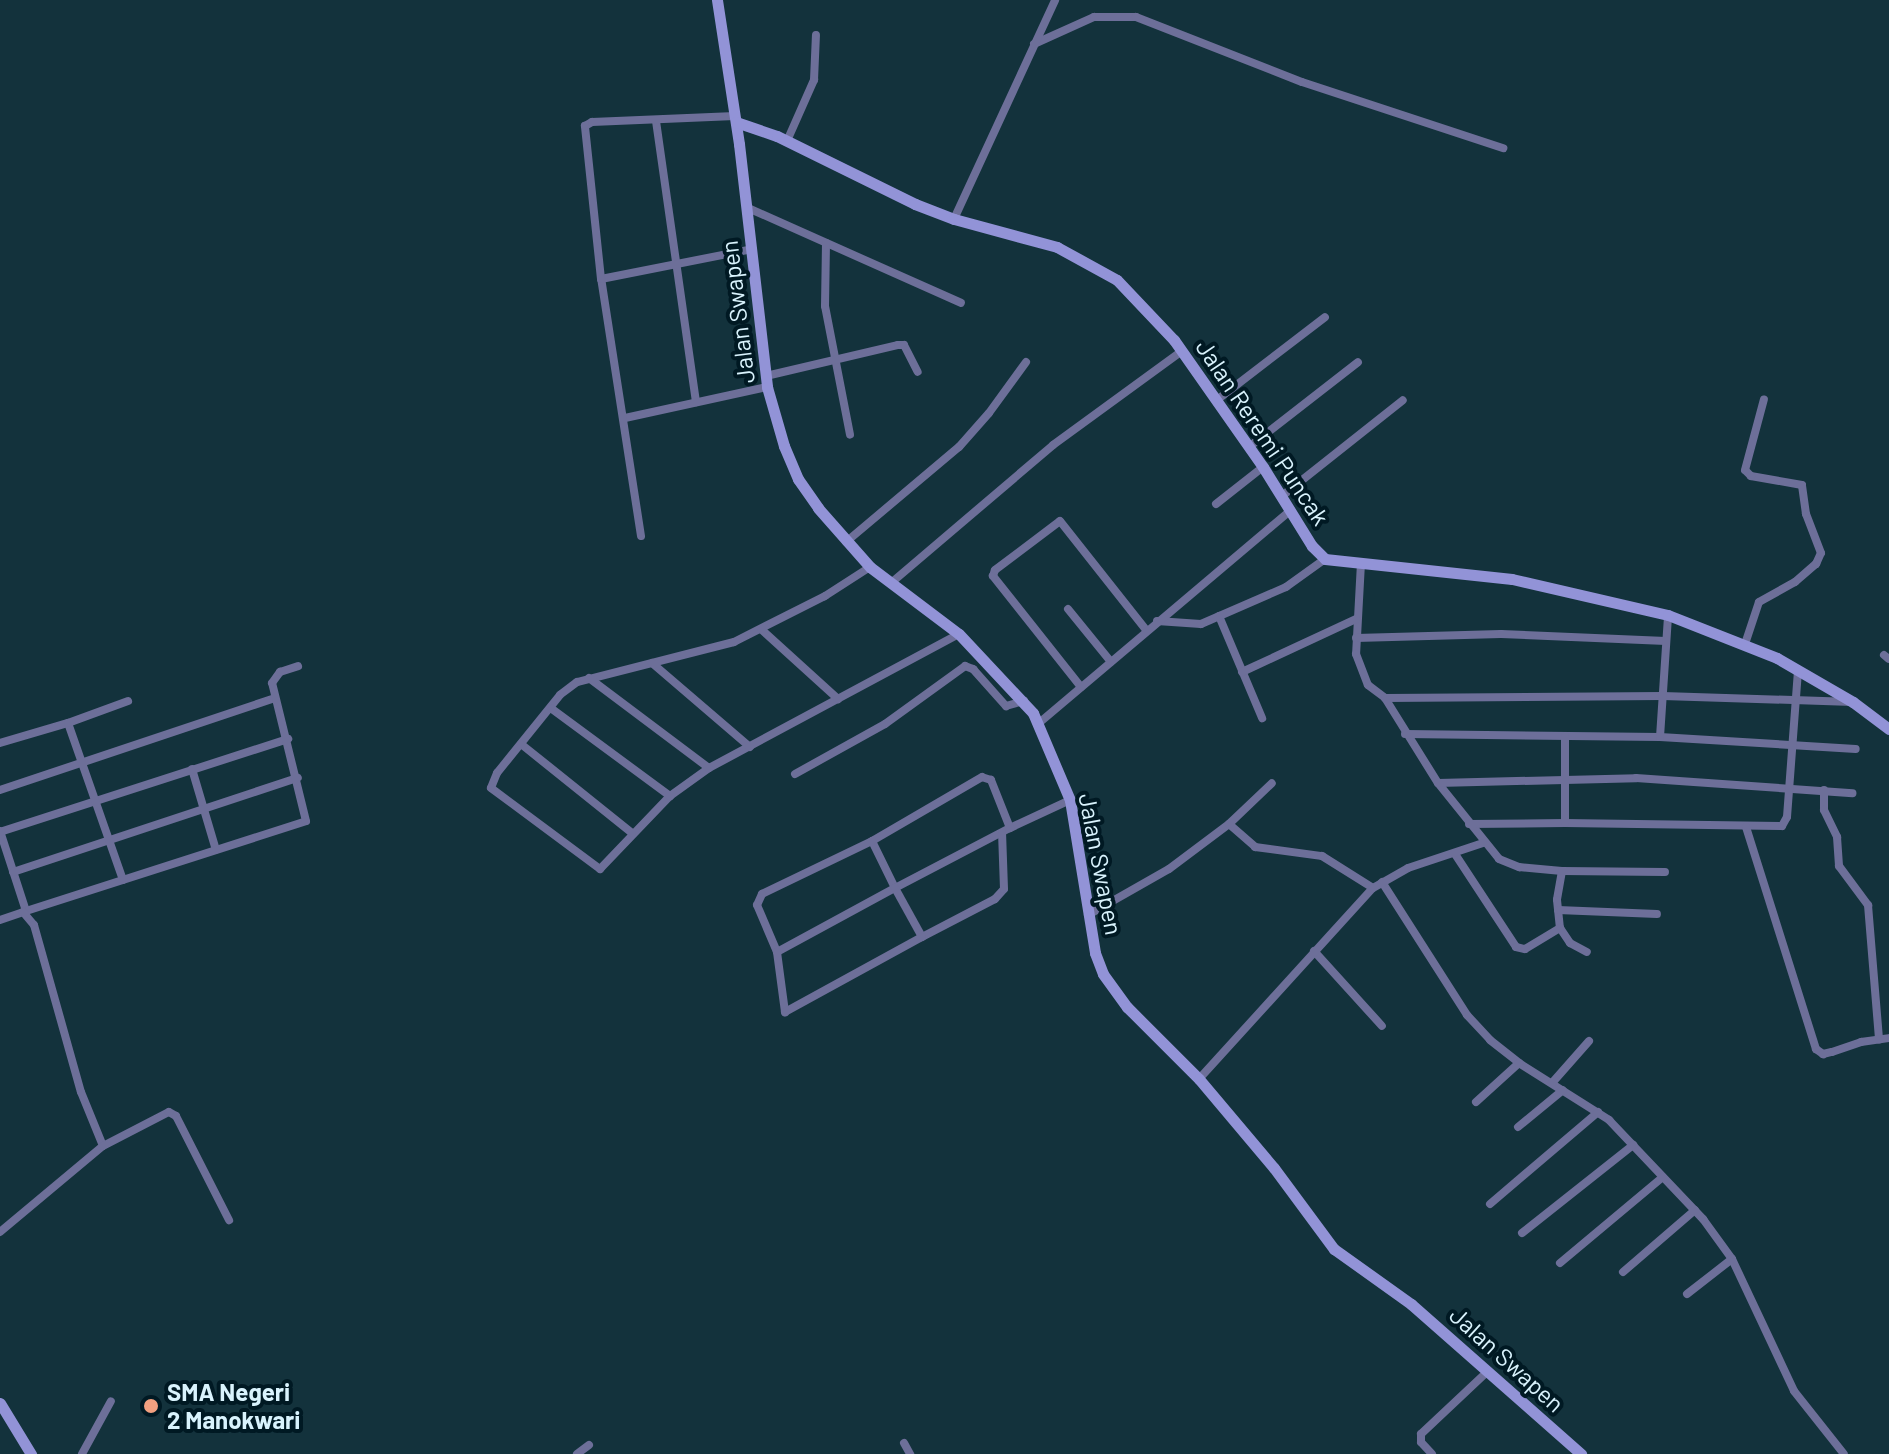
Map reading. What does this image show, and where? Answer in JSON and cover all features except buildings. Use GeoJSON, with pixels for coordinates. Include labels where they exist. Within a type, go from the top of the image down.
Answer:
{"type":"FeatureCollection","features":[{"type":"Feature","properties":{"kind":"main road"},"geometry":{"type":"LineString","coordinates":[[717,0],[739,144],[763,131]]}},
{"type":"Feature","properties":{"kind":"main road","name":"Jalan Reremi Puncak"},"geometry":{"type":"LineString","coordinates":[[736,119],[787,141],[857,178],[954,219],[1045,243],[1088,262],[1131,293],[1182,351],[1263,467],[1312,546],[1325,559],[1512,579],[1668,615],[1745,644],[1853,702],[1889,729]]}},
{"type":"Feature","properties":{"kind":"main road","name":"Jalan Swapen"},"geometry":{"type":"LineString","coordinates":[[739,144],[767,382],[784,446],[798,479],[846,542],[870,567],[959,634],[1024,701],[1039,723],[1070,800],[1083,861],[1095,953],[1113,989],[1199,1079],[1274,1168],[1334,1249],[1411,1304],[1581,1454]]}},
{"type":"Feature","properties":{"kind":"main road"},"geometry":{"type":"LineString","coordinates":[[0,1403],[31,1454]]}},
{"type":"Feature","properties":{"kind":"street"},"geometry":{"type":"LineString","coordinates":[[954,219],[1055,0]]}},
{"type":"Feature","properties":{"kind":"street"},"geometry":{"type":"LineString","coordinates":[[1034,44],[1094,17],[1136,17],[1302,82],[1503,148]]}},
{"type":"Feature","properties":{"kind":"street"},"geometry":{"type":"LineString","coordinates":[[787,141],[814,80],[816,35]]}},
{"type":"Feature","properties":{"kind":"street"},"geometry":{"type":"LineString","coordinates":[[641,536],[601,279],[585,126],[592,122],[736,119]]}},
{"type":"Feature","properties":{"kind":"street"},"geometry":{"type":"LineString","coordinates":[[656,121],[696,402]]}},
{"type":"Feature","properties":{"kind":"street"},"geometry":{"type":"LineString","coordinates":[[748,208],[961,303]]}},
{"type":"Feature","properties":{"kind":"street"},"geometry":{"type":"LineString","coordinates":[[826,243],[822,284],[850,435]]}},
{"type":"Feature","properties":{"kind":"street"},"geometry":{"type":"LineString","coordinates":[[601,279],[752,249]]}},
{"type":"Feature","properties":{"kind":"street"},"geometry":{"type":"LineString","coordinates":[[1217,400],[1325,317]]}},
{"type":"Feature","properties":{"kind":"street"},"geometry":{"type":"LineString","coordinates":[[625,418],[696,402],[835,360],[901,345],[918,372]]}},
{"type":"Feature","properties":{"kind":"street"},"geometry":{"type":"LineString","coordinates":[[891,583],[1053,445],[1182,351]]}},
{"type":"Feature","properties":{"kind":"street"},"geometry":{"type":"LineString","coordinates":[[846,542],[967,439],[1026,362]]}},
{"type":"Feature","properties":{"kind":"street"},"geometry":{"type":"LineString","coordinates":[[1249,447],[1358,362]]}},
{"type":"Feature","properties":{"kind":"street"},"geometry":{"type":"LineString","coordinates":[[1745,644],[1759,602],[1802,577],[1816,564],[1821,553],[1806,514],[1802,485],[1751,476],[1745,470],[1764,399]]}},
{"type":"Feature","properties":{"kind":"street"},"geometry":{"type":"LineString","coordinates":[[1282,496],[1403,400]]}},
{"type":"Feature","properties":{"kind":"street"},"geometry":{"type":"LineString","coordinates":[[1216,504],[1263,467]]}},
{"type":"Feature","properties":{"kind":"street"},"geometry":{"type":"LineString","coordinates":[[1039,723],[1291,510]]}},
{"type":"Feature","properties":{"kind":"street"},"geometry":{"type":"LineString","coordinates":[[1081,687],[993,576],[995,570],[1060,521],[1146,630]]}},
{"type":"Feature","properties":{"kind":"street"},"geometry":{"type":"LineString","coordinates":[[1157,621],[1196,626],[1297,581],[1325,559]]}},
{"type":"Feature","properties":{"kind":"street"},"geometry":{"type":"LineString","coordinates":[[1361,563],[1356,619],[1358,661],[1372,691],[1385,698],[1663,696],[1853,702]]}},
{"type":"Feature","properties":{"kind":"street"},"geometry":{"type":"LineString","coordinates":[[870,567],[762,630],[713,648],[589,678],[568,688],[492,780],[495,791],[596,868],[614,857],[632,833],[670,796],[709,768],[959,634]]}},
{"type":"Feature","properties":{"kind":"street"},"geometry":{"type":"LineString","coordinates":[[1068,609],[1111,662]]}},
{"type":"Feature","properties":{"kind":"street"},"geometry":{"type":"LineString","coordinates":[[1660,737],[1668,615]]}},
{"type":"Feature","properties":{"kind":"street"},"geometry":{"type":"LineString","coordinates":[[1219,616],[1262,718]]}},
{"type":"Feature","properties":{"kind":"street"},"geometry":{"type":"LineString","coordinates":[[1242,672],[1356,619]]}},
{"type":"Feature","properties":{"kind":"street"},"geometry":{"type":"LineString","coordinates":[[762,630],[838,699]]}},
{"type":"Feature","properties":{"kind":"street"},"geometry":{"type":"LineString","coordinates":[[1356,638],[1501,634],[1666,641]]}},
{"type":"Feature","properties":{"kind":"street"},"geometry":{"type":"LineString","coordinates":[[652,663],[750,747]]}},
{"type":"Feature","properties":{"kind":"street"},"geometry":{"type":"LineString","coordinates":[[0,920],[306,821],[298,778],[275,698],[274,678],[298,666]]}},
{"type":"Feature","properties":{"kind":"street"},"geometry":{"type":"LineString","coordinates":[[795,774],[885,724],[965,666],[973,669],[1006,706],[1024,701]]}},
{"type":"Feature","properties":{"kind":"street"},"geometry":{"type":"LineString","coordinates":[[1469,824],[1782,826],[1793,744],[1798,672]]}},
{"type":"Feature","properties":{"kind":"street"},"geometry":{"type":"LineString","coordinates":[[589,678],[709,768]]}},
{"type":"Feature","properties":{"kind":"street"},"geometry":{"type":"LineString","coordinates":[[0,790],[275,698]]}},
{"type":"Feature","properties":{"kind":"street"},"geometry":{"type":"LineString","coordinates":[[1385,698],[1438,783],[1483,843],[1509,864],[1562,871],[1665,872]]}},
{"type":"Feature","properties":{"kind":"street"},"geometry":{"type":"LineString","coordinates":[[0,743],[128,701]]}},
{"type":"Feature","properties":{"kind":"street"},"geometry":{"type":"LineString","coordinates":[[552,709],[670,796]]}},
{"type":"Feature","properties":{"kind":"street"},"geometry":{"type":"LineString","coordinates":[[68,723],[123,880]]}},
{"type":"Feature","properties":{"kind":"street"},"geometry":{"type":"LineString","coordinates":[[1405,734],[1660,737],[1856,749]]}},
{"type":"Feature","properties":{"kind":"street"},"geometry":{"type":"LineString","coordinates":[[1565,736],[1565,823]]}},
{"type":"Feature","properties":{"kind":"street"},"geometry":{"type":"LineString","coordinates":[[103,1146],[81,1092],[37,935],[29,915],[24,912],[0,831],[288,739]]}},
{"type":"Feature","properties":{"kind":"street"},"geometry":{"type":"LineString","coordinates":[[521,744],[632,833]]}},
{"type":"Feature","properties":{"kind":"street"},"geometry":{"type":"LineString","coordinates":[[192,769],[206,807],[216,850]]}},
{"type":"Feature","properties":{"kind":"street"},"geometry":{"type":"LineString","coordinates":[[985,777],[991,780],[1006,830],[1002,893],[785,1012],[777,952],[759,911],[758,898],[872,841],[985,777]]}},
{"type":"Feature","properties":{"kind":"street"},"geometry":{"type":"LineString","coordinates":[[13,872],[298,778]]}},
{"type":"Feature","properties":{"kind":"street"},"geometry":{"type":"LineString","coordinates":[[1438,783],[1636,778],[1852,793]]}},
{"type":"Feature","properties":{"kind":"street"},"geometry":{"type":"LineString","coordinates":[[1088,915],[1169,869],[1229,824],[1272,783]]}},
{"type":"Feature","properties":{"kind":"street"},"geometry":{"type":"LineString","coordinates":[[1746,827],[1816,1049],[1823,1054],[1861,1042],[1884,1039],[1868,905],[1839,866],[1837,837],[1824,810],[1824,790]]}},
{"type":"Feature","properties":{"kind":"street"},"geometry":{"type":"LineString","coordinates":[[777,952],[1006,830],[1070,800]]}},
{"type":"Feature","properties":{"kind":"street"},"geometry":{"type":"LineString","coordinates":[[1229,824],[1255,847],[1322,856],[1373,888]]}},
{"type":"Feature","properties":{"kind":"street"},"geometry":{"type":"LineString","coordinates":[[872,841],[922,937]]}},
{"type":"Feature","properties":{"kind":"street"},"geometry":{"type":"LineString","coordinates":[[1199,1079],[1250,1027],[1314,951],[1373,888],[1408,868],[1483,843]]}},
{"type":"Feature","properties":{"kind":"street"},"geometry":{"type":"LineString","coordinates":[[1455,854],[1516,947],[1525,949],[1560,928]]}},
{"type":"Feature","properties":{"kind":"street"},"geometry":{"type":"LineString","coordinates":[[1562,871],[1558,910],[1560,928],[1570,943],[1587,952]]}},
{"type":"Feature","properties":{"kind":"street"},"geometry":{"type":"LineString","coordinates":[[1382,882],[1440,967],[1467,1015],[1519,1063],[1598,1112],[1695,1210],[1732,1259],[1794,1391],[1844,1454]]}},
{"type":"Feature","properties":{"kind":"street"},"geometry":{"type":"LineString","coordinates":[[1558,910],[1657,914]]}},
{"type":"Feature","properties":{"kind":"street"},"geometry":{"type":"LineString","coordinates":[[1314,951],[1382,1026]]}},
{"type":"Feature","properties":{"kind":"street"},"geometry":{"type":"LineString","coordinates":[[1552,1083],[1589,1041]]}},
{"type":"Feature","properties":{"kind":"street"},"geometry":{"type":"LineString","coordinates":[[1476,1102],[1519,1063]]}},
{"type":"Feature","properties":{"kind":"street"},"geometry":{"type":"LineString","coordinates":[[1518,1127],[1563,1090]]}},
{"type":"Feature","properties":{"kind":"street"},"geometry":{"type":"LineString","coordinates":[[1490,1204],[1598,1112]]}},
{"type":"Feature","properties":{"kind":"street"},"geometry":{"type":"LineString","coordinates":[[0,1232],[103,1146],[154,1118],[173,1113],[229,1220]]}},
{"type":"Feature","properties":{"kind":"street"},"geometry":{"type":"LineString","coordinates":[[1522,1233],[1633,1145]]}},
{"type":"Feature","properties":{"kind":"street"},"geometry":{"type":"LineString","coordinates":[[1560,1263],[1663,1177]]}},
{"type":"Feature","properties":{"kind":"street"},"geometry":{"type":"LineString","coordinates":[[1623,1272],[1695,1210]]}},
{"type":"Feature","properties":{"kind":"street"},"geometry":{"type":"LineString","coordinates":[[1687,1294],[1732,1259]]}},
{"type":"Feature","properties":{"kind":"street"},"geometry":{"type":"LineString","coordinates":[[1432,1454],[1421,1442],[1421,1434],[1487,1372]]}},
{"type":"Feature","properties":{"kind":"street"},"geometry":{"type":"LineString","coordinates":[[82,1454],[111,1401]]}},
{"type":"Feature","properties":{"kind":"street"},"geometry":{"type":"LineString","coordinates":[[904,1443],[910,1454]]}},
{"type":"Feature","properties":{"kind":"street"},"geometry":{"type":"LineString","coordinates":[[577,1454],[589,1445]]}},
{"type":"Feature","properties":{"kind":"place","name":"SMA Negeri 2 Manokwari"},"geometry":{"type":"Point","coordinates":[151,1406]}}]}
